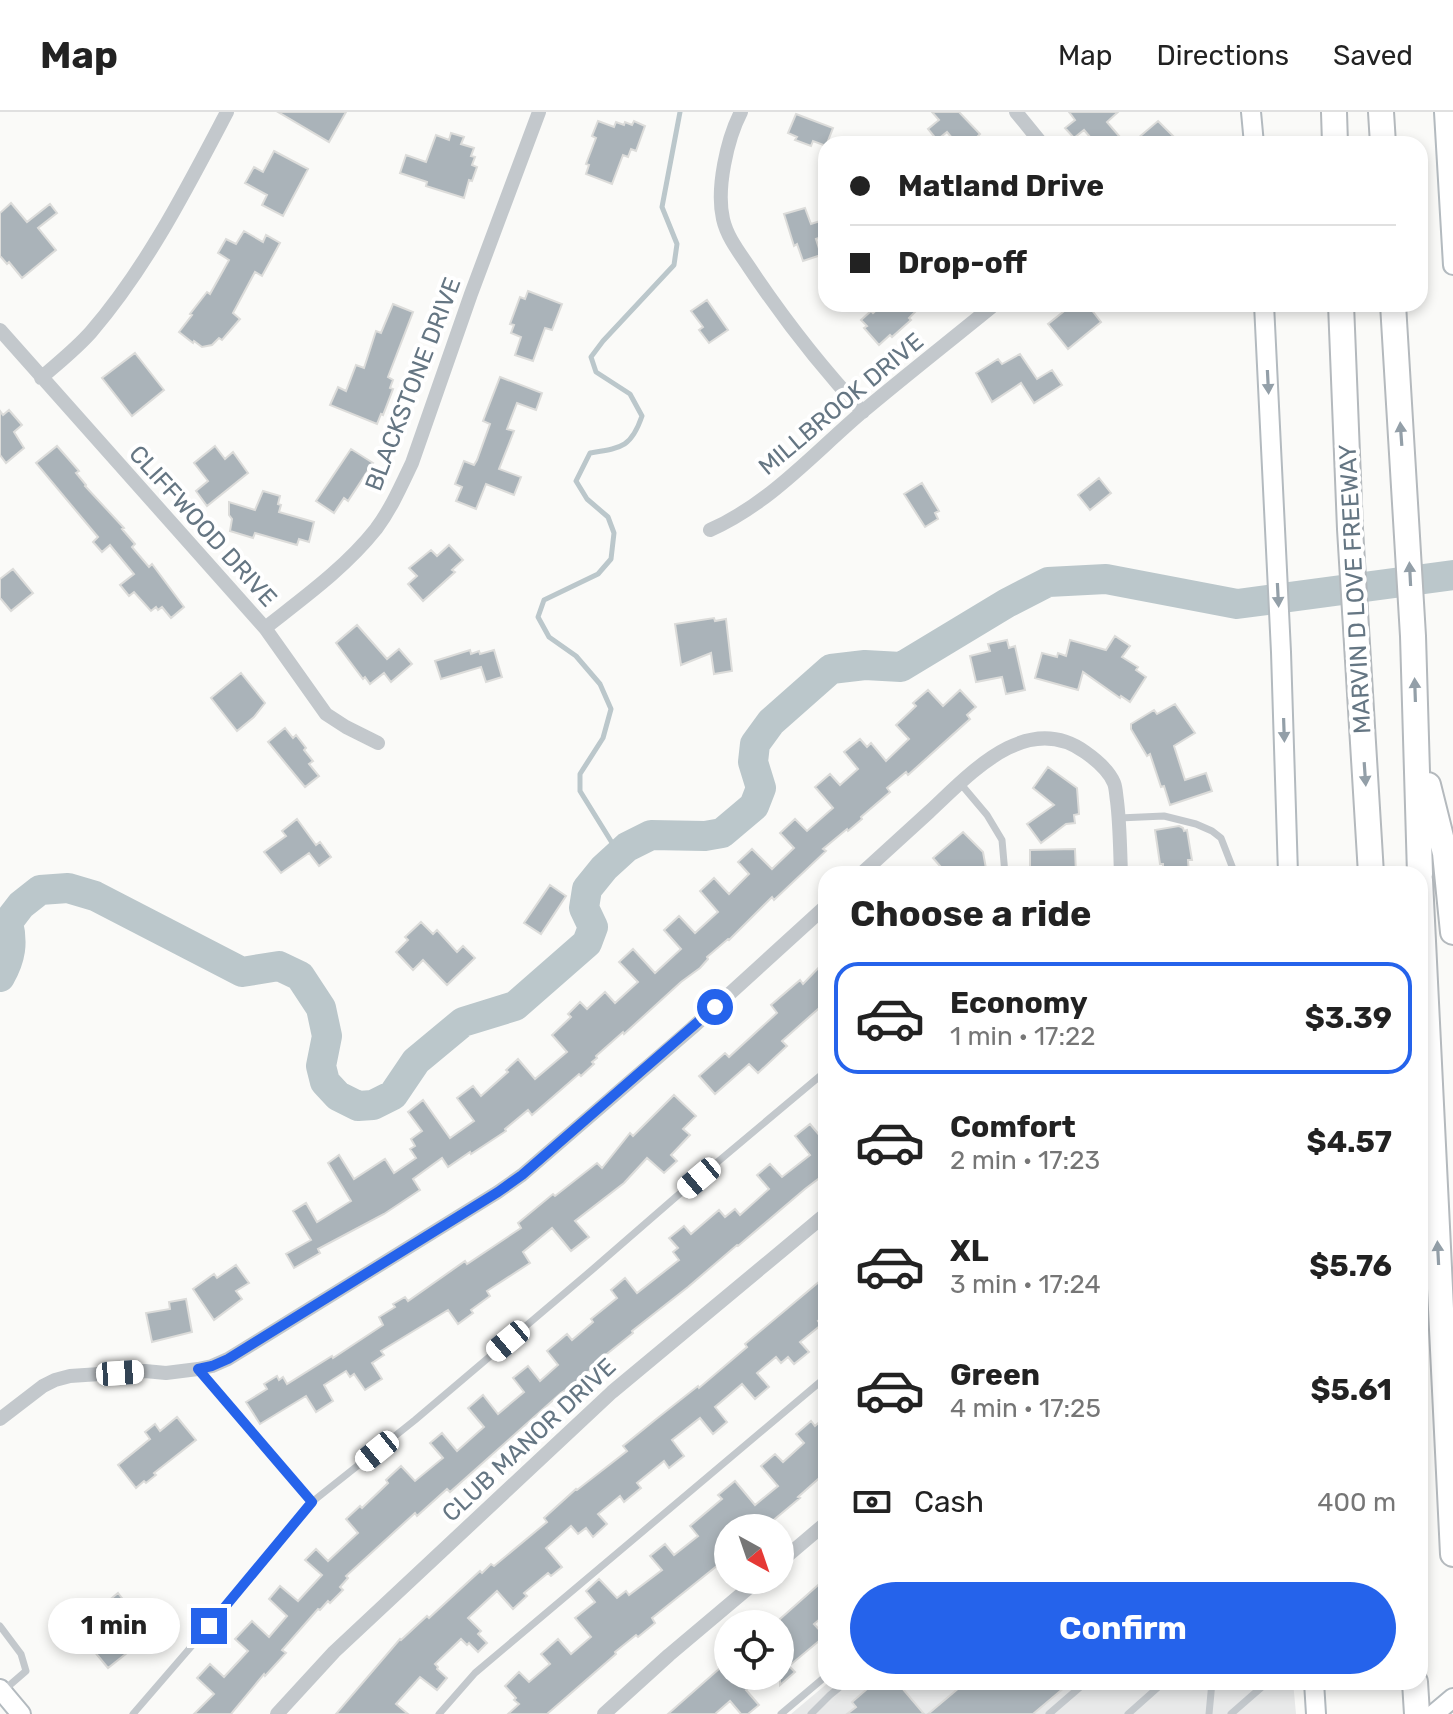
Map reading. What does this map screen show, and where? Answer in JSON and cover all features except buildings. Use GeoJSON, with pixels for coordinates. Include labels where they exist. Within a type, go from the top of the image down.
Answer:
{"type":"FeatureCollection","features":[{"type":"Feature","properties":{"kind":"highway"},"geometry":{"type":"LineString","coordinates":[[1334,112],[1335,136]]}},
{"type":"Feature","properties":{"kind":"highway"},"geometry":{"type":"LineString","coordinates":[[1381,112],[1382,136]]}},
{"type":"Feature","properties":{"kind":"highway","name":"MARVIN D LOVE FREEWAY"},"geometry":{"type":"LineString","coordinates":[[1341,312],[1350,529],[1370,866]]}},
{"type":"Feature","properties":{"kind":"highway"},"geometry":{"type":"LineString","coordinates":[[1394,312],[1413,636],[1420,866]]}},
{"type":"Feature","properties":{"kind":"highway"},"geometry":{"type":"LineString","coordinates":[[1417,744],[1445,853],[1453,932]]}},
{"type":"Feature","properties":{"kind":"highway"},"geometry":{"type":"LineString","coordinates":[[1428,1043],[1453,1554]]}},
{"type":"Feature","properties":{"kind":"highway"},"geometry":{"type":"LineString","coordinates":[[1416,1690],[1417,1714]]}},
{"type":"Feature","properties":{"kind":"main road"},"geometry":{"type":"LineString","coordinates":[[1251,112],[1253,136]]}},
{"type":"Feature","properties":{"kind":"main road"},"geometry":{"type":"LineString","coordinates":[[1444,112],[1453,265]]}},
{"type":"Feature","properties":{"kind":"main road"},"geometry":{"type":"LineString","coordinates":[[1264,312],[1288,866]]}},
{"type":"Feature","properties":{"kind":"main road"},"geometry":{"type":"LineString","coordinates":[[1314,1690],[1316,1714]]}},
{"type":"Feature","properties":{"kind":"main road"},"geometry":{"type":"LineString","coordinates":[[1,1692],[21,1714]]}},
{"type":"Feature","properties":{"kind":"main road"},"geometry":{"type":"LineString","coordinates":[[1434,1714],[1453,1698]]}},
{"type":"Feature","properties":{"kind":"street"},"geometry":{"type":"LineString","coordinates":[[41,378],[89,334],[128,285],[186,191],[227,112]]}},
{"type":"Feature","properties":{"kind":"street","name":"BLACKSTONE DRIVE"},"geometry":{"type":"LineString","coordinates":[[265,628],[333,574],[375,530],[400,488],[412,463],[539,112]]}},
{"type":"Feature","properties":{"kind":"street"},"geometry":{"type":"LineString","coordinates":[[741,112],[732,133],[723,171],[722,215],[726,230],[770,299],[863,412]]}},
{"type":"Feature","properties":{"kind":"street"},"geometry":{"type":"LineString","coordinates":[[1016,112],[1036,136]]}},
{"type":"Feature","properties":{"kind":"street","name":"MILLBROOK DRIVE"},"geometry":{"type":"LineString","coordinates":[[710,530],[758,504],[863,412],[985,312]]}},
{"type":"Feature","properties":{"kind":"street","name":"CLIFFWOOD DRIVE"},"geometry":{"type":"LineString","coordinates":[[0,330],[265,628],[326,714],[378,743]]}},
{"type":"Feature","properties":{"kind":"street"},"geometry":{"type":"LineString","coordinates":[[870,866],[988,760],[1027,740],[1045,738],[1079,748],[1096,760],[1114,781],[1121,866]]}},
{"type":"Feature","properties":{"kind":"street"},"geometry":{"type":"LineString","coordinates":[[2,1413],[43,1386],[70,1376],[145,1371],[166,1373],[212,1366],[228,1359],[485,1201],[522,1175],[692,1028],[818,913]]}},
{"type":"Feature","properties":{"kind":"street","name":"CLUB MANOR DRIVE"},"geometry":{"type":"LineString","coordinates":[[277,1714],[334,1652],[612,1392],[818,1221]]}},
{"type":"Feature","properties":{"kind":"street"},"geometry":{"type":"LineString","coordinates":[[794,1550],[818,1530]]}},
{"type":"Feature","properties":{"kind":"street"},"geometry":{"type":"LineString","coordinates":[[604,1714],[741,1594]]}},
{"type":"Feature","properties":{"kind":"lane"},"geometry":{"type":"LineString","coordinates":[[960,783],[987,815],[1002,840],[1004,866]]}},
{"type":"Feature","properties":{"kind":"lane"},"geometry":{"type":"LineString","coordinates":[[1119,818],[1164,816],[1196,824],[1221,838],[1232,866]]}},
{"type":"Feature","properties":{"kind":"lane"},"geometry":{"type":"LineString","coordinates":[[133,1714],[312,1502],[415,1420],[818,1078]]}},
{"type":"Feature","properties":{"kind":"lane"},"geometry":{"type":"LineString","coordinates":[[198,1369],[312,1502]]}},
{"type":"Feature","properties":{"kind":"lane"},"geometry":{"type":"LineString","coordinates":[[439,1714],[475,1673],[818,1384]]}},
{"type":"Feature","properties":{"kind":"lane"},"geometry":{"type":"LineString","coordinates":[[0,1626],[21,1654],[26,1671],[1,1692]]}},
{"type":"Feature","properties":{"kind":"lane"},"geometry":{"type":"LineString","coordinates":[[781,1714],[818,1683]]}},
{"type":"Feature","properties":{"kind":"lane"},"geometry":{"type":"LineString","coordinates":[[811,1714],[836,1690]]}},
{"type":"Feature","properties":{"kind":"lane"},"geometry":{"type":"LineString","coordinates":[[1049,1714],[1077,1690]]}},
{"type":"Feature","properties":{"kind":"lane"},"geometry":{"type":"LineString","coordinates":[[1128,1714],[1155,1690]]}},
{"type":"Feature","properties":{"kind":"lane"},"geometry":{"type":"LineString","coordinates":[[1209,1714],[1211,1690]]}},
{"type":"Feature","properties":{"kind":"lane"},"geometry":{"type":"LineString","coordinates":[[1231,1714],[1258,1690]]}},
{"type":"Feature","properties":{"kind":"shaded area"},"geometry":{"type":"Polygon","coordinates":[[[820,1690],[1294,1690],[1296,1714],[791,1714],[820,1690]]]}},
{"type":"Feature","properties":{"kind":"waterway"},"geometry":{"type":"LineString","coordinates":[[619,854],[580,791],[580,774],[603,738],[611,709],[600,684],[576,656],[549,637],[538,617],[544,600],[598,574],[611,559],[614,533],[608,517],[587,499],[576,481],[590,453],[624,445],[634,435],[642,416],[630,394],[596,372],[591,357],[674,265],[677,244],[662,207],[680,112]]}},
{"type":"Feature","properties":{"kind":"waterway"},"geometry":{"type":"LineString","coordinates":[[0,977],[10,950],[8,922],[21,905],[40,890],[68,888],[95,896],[242,972],[279,966],[300,976],[321,1008],[327,1036],[321,1066],[325,1082],[338,1096],[358,1106],[373,1105],[393,1095],[416,1061],[463,1022],[515,1006],[587,943],[593,927],[584,908],[587,889],[627,847],[651,835],[705,836],[722,833],[754,806],[761,788],[753,762],[755,744],[771,722],[831,669],[865,665],[901,667],[1048,582],[1106,579],[1237,604],[1453,575]]}},
{"type":"Feature","properties":{"kind":"route"},"geometry":{"type":"LineString","coordinates":[[209,1626],[312,1502],[198,1369],[228,1359],[498,1192],[522,1175],[715,1007]]}}]}
